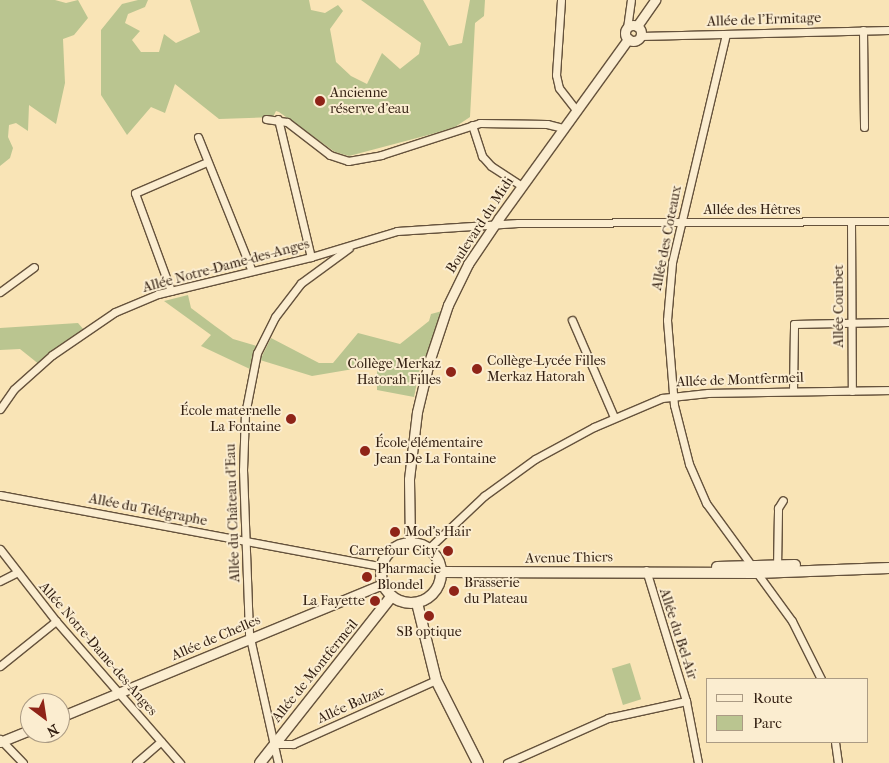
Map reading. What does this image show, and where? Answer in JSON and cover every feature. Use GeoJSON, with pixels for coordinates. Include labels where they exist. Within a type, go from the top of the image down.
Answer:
{"type":"FeatureCollection","features":[{"type":"Feature","properties":{"kind":"main road"},"geometry":{"type":"LineString","coordinates":[[410,542],[429,548],[435,555],[441,572],[434,593],[416,603],[405,603],[391,597],[382,584],[381,566],[390,550],[410,542]]}},
{"type":"Feature","properties":{"kind":"main road","name":"Avenue Thiers"},"geometry":{"type":"LineString","coordinates":[[441,572],[889,568]]}},
{"type":"Feature","properties":{"kind":"main road","name":"Allée de Montfermeil"},"geometry":{"type":"LineString","coordinates":[[260,763],[391,597]]}},
{"type":"Feature","properties":{"kind":"main road"},"geometry":{"type":"LineString","coordinates":[[416,603],[436,680],[478,763]]}},
{"type":"Feature","properties":{"kind":"street"},"geometry":{"type":"LineString","coordinates":[[561,0],[556,75],[559,88],[576,110]]}},
{"type":"Feature","properties":{"kind":"street"},"geometry":{"type":"LineString","coordinates":[[631,0],[632,27],[628,39],[634,40],[640,36],[632,27]]}},
{"type":"Feature","properties":{"kind":"street"},"geometry":{"type":"LineString","coordinates":[[632,27],[655,0]]}},
{"type":"Feature","properties":{"kind":"street"},"geometry":{"type":"LineString","coordinates":[[863,30],[864,126]]}},
{"type":"Feature","properties":{"kind":"street","name":"Allée de l'Ermitage"},"geometry":{"type":"LineString","coordinates":[[640,36],[889,30]]}},
{"type":"Feature","properties":{"kind":"street","name":"Allée des Coteaux"},"geometry":{"type":"LineString","coordinates":[[726,34],[681,221],[668,294],[673,395],[686,455],[701,493],[718,522],[792,621],[820,678]]}},
{"type":"Feature","properties":{"kind":"street","name":"Boulevard du Midi"},"geometry":{"type":"LineString","coordinates":[[410,542],[409,479],[417,412],[429,362],[448,305],[468,264],[494,225],[628,39]]}},
{"type":"Feature","properties":{"kind":"street"},"geometry":{"type":"LineString","coordinates":[[266,119],[278,119],[287,122],[330,155],[348,161],[381,155],[472,125],[511,122],[547,124],[563,128]]}},
{"type":"Feature","properties":{"kind":"street"},"geometry":{"type":"LineString","coordinates":[[278,119],[311,257]]}},
{"type":"Feature","properties":{"kind":"street"},"geometry":{"type":"LineString","coordinates":[[472,125],[482,156],[491,166],[522,186]]}},
{"type":"Feature","properties":{"kind":"street"},"geometry":{"type":"LineString","coordinates":[[198,137],[206,162],[252,271]]}},
{"type":"Feature","properties":{"kind":"street"},"geometry":{"type":"LineString","coordinates":[[171,291],[135,193],[206,162]]}},
{"type":"Feature","properties":{"kind":"street","name":"Allée des Hêtres"},"geometry":{"type":"LineString","coordinates":[[494,225],[681,221],[889,221]]}},
{"type":"Feature","properties":{"kind":"street","name":"Allée Courbet"},"geometry":{"type":"LineString","coordinates":[[852,222],[852,391]]}},
{"type":"Feature","properties":{"kind":"street","name":"Allée Notre-Dame-des-Anges"},"geometry":{"type":"LineString","coordinates":[[0,409],[14,389],[84,330],[115,312],[171,291],[311,257],[358,242],[426,227],[494,225]]}},
{"type":"Feature","properties":{"kind":"street","name":"Allée du Château d'Eau"},"geometry":{"type":"LineString","coordinates":[[278,763],[250,638],[243,470],[245,414],[257,353],[276,318],[301,283],[358,242]]}},
{"type":"Feature","properties":{"kind":"street"},"geometry":{"type":"LineString","coordinates":[[0,292],[34,266]]}},
{"type":"Feature","properties":{"kind":"street"},"geometry":{"type":"LineString","coordinates":[[572,320],[614,417]]}},
{"type":"Feature","properties":{"kind":"street"},"geometry":{"type":"LineString","coordinates":[[793,391],[794,324],[889,322]]}},
{"type":"Feature","properties":{"kind":"street","name":"Allée de Montfermeil"},"geometry":{"type":"LineString","coordinates":[[429,548],[500,483],[556,447],[614,417],[673,395],[889,390]]}},
{"type":"Feature","properties":{"kind":"street","name":"Allée du Télégraphe"},"geometry":{"type":"LineString","coordinates":[[0,495],[381,566]]}},
{"type":"Feature","properties":{"kind":"street"},"geometry":{"type":"LineString","coordinates":[[777,568],[778,508],[783,500]]}},
{"type":"Feature","properties":{"kind":"street","name":"Allée Notre-Dame-des-Anges"},"geometry":{"type":"LineString","coordinates":[[0,549],[16,573],[56,621],[180,763]]}},
{"type":"Feature","properties":{"kind":"street","name":"Allée du Bel-Air"},"geometry":{"type":"LineString","coordinates":[[646,570],[686,701],[698,763]]}},
{"type":"Feature","properties":{"kind":"street"},"geometry":{"type":"LineString","coordinates":[[0,581],[16,573]]}},
{"type":"Feature","properties":{"kind":"street","name":"Allée de Chelles"},"geometry":{"type":"LineString","coordinates":[[70,713],[382,584]]}},
{"type":"Feature","properties":{"kind":"street"},"geometry":{"type":"LineString","coordinates":[[0,666],[56,621]]}},
{"type":"Feature","properties":{"kind":"street","name":"Allée Balzac"},"geometry":{"type":"LineString","coordinates":[[274,744],[294,744],[436,680]]}},
{"type":"Feature","properties":{"kind":"street"},"geometry":{"type":"LineString","coordinates":[[507,763],[608,718],[686,701]]}},
{"type":"Feature","properties":{"kind":"street"},"geometry":{"type":"LineString","coordinates":[[20,734],[1,741],[22,763]]}},
{"type":"Feature","properties":{"kind":"street"},"geometry":{"type":"LineString","coordinates":[[136,763],[161,741]]}},
{"type":"Feature","properties":{"kind":"street"},"geometry":{"type":"LineString","coordinates":[[835,743],[838,763]]}},
{"type":"Feature","properties":{"kind":"green space"},"geometry":{"type":"Polygon","coordinates":[[[0,0],[55,0],[66,3],[78,0],[88,18],[74,35],[63,39],[65,83],[56,124],[29,105],[28,131],[16,123],[9,125],[8,137],[13,148],[10,158],[0,166],[0,0]]]}},
{"type":"Feature","properties":{"kind":"green space"},"geometry":{"type":"Polygon","coordinates":[[[138,0],[148,0],[145,7],[128,14],[125,23],[140,31],[132,40],[141,52],[159,52],[164,34],[176,43],[200,32],[190,0],[309,0],[311,10],[325,13],[338,5],[343,11],[330,29],[336,62],[351,76],[367,84],[382,53],[400,69],[419,54],[421,43],[361,0],[423,0],[449,46],[462,43],[470,0],[485,0],[484,16],[475,23],[470,117],[455,127],[349,156],[335,152],[276,111],[273,117],[219,119],[175,84],[165,113],[151,107],[127,135],[101,95],[101,30],[122,4],[138,0]]]}},
{"type":"Feature","properties":{"kind":"green space"},"geometry":{"type":"Polygon","coordinates":[[[188,295],[191,308],[233,339],[260,347],[252,370],[201,346],[211,335],[164,301],[188,295]]]}},
{"type":"Feature","properties":{"kind":"green space"},"geometry":{"type":"Polygon","coordinates":[[[446,310],[429,362],[422,358],[414,397],[377,390],[377,365],[312,376],[260,360],[271,338],[319,363],[333,363],[358,333],[400,344],[429,321],[431,314],[446,310]]]}},
{"type":"Feature","properties":{"kind":"green space"},"geometry":{"type":"Polygon","coordinates":[[[78,323],[84,330],[40,365],[20,349],[0,350],[0,328],[78,323]]]}},
{"type":"Feature","properties":{"kind":"green space"},"geometry":{"type":"Polygon","coordinates":[[[630,663],[641,699],[623,705],[612,669],[630,663]]]}},
{"type":"Feature","properties":{"kind":"place","name":"Ancienne réserve d'eau"},"geometry":{"type":"Point","coordinates":[320,101]}},
{"type":"Feature","properties":{"kind":"place","name":"Collège-Lycée Filles Merkaz Hatorah"},"geometry":{"type":"Point","coordinates":[477,369]}},
{"type":"Feature","properties":{"kind":"place","name":"Collège Merkaz Hatorah Filles"},"geometry":{"type":"Point","coordinates":[451,372]}},
{"type":"Feature","properties":{"kind":"place","name":"École maternelle La Fontaine"},"geometry":{"type":"Point","coordinates":[291,419]}},
{"type":"Feature","properties":{"kind":"place","name":"École élémentaire Jean De La Fontaine"},"geometry":{"type":"Point","coordinates":[365,451]}},
{"type":"Feature","properties":{"kind":"place","name":"Mod's Hair"},"geometry":{"type":"Point","coordinates":[395,532]}},
{"type":"Feature","properties":{"kind":"place","name":"Carrefour City"},"geometry":{"type":"Point","coordinates":[448,551]}},
{"type":"Feature","properties":{"kind":"place","name":"Pharmacie Blondel"},"geometry":{"type":"Point","coordinates":[367,577]}},
{"type":"Feature","properties":{"kind":"place","name":"Brasserie du Plateau"},"geometry":{"type":"Point","coordinates":[454,591]}},
{"type":"Feature","properties":{"kind":"place","name":"La Fayette"},"geometry":{"type":"Point","coordinates":[375,601]}},
{"type":"Feature","properties":{"kind":"place","name":"SB optique"},"geometry":{"type":"Point","coordinates":[429,616]}}]}
